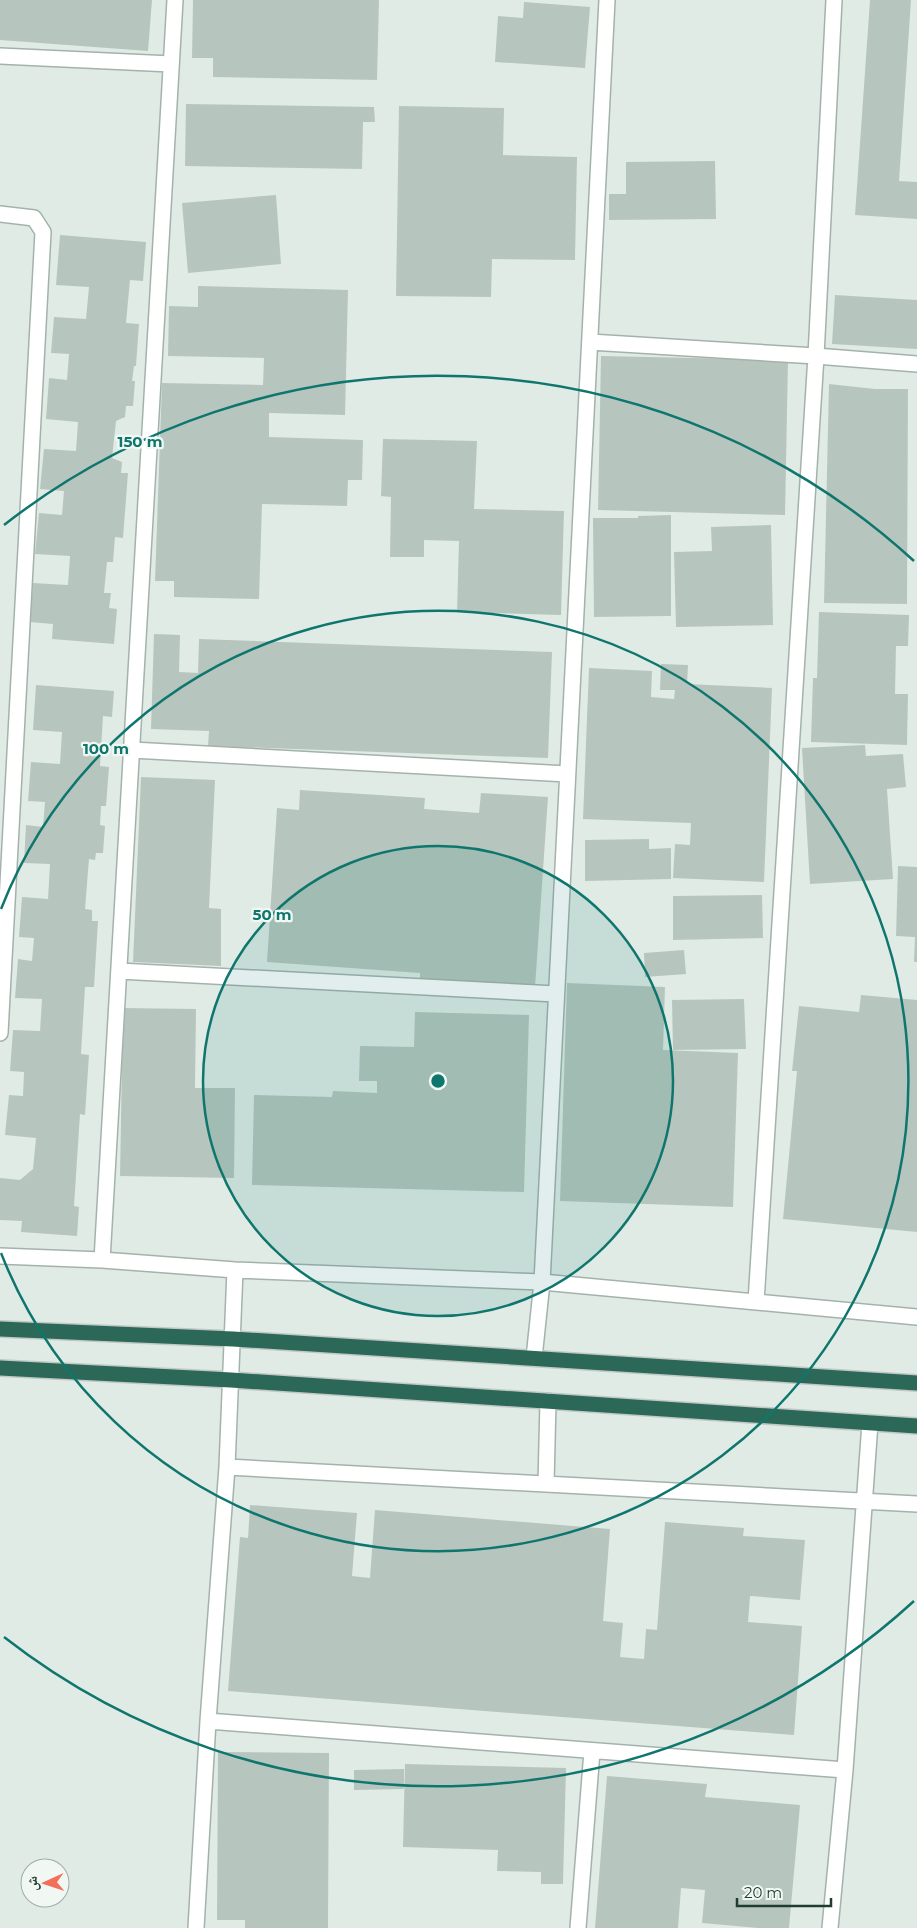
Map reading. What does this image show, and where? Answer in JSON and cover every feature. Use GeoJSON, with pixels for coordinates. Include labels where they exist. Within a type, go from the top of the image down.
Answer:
{"type":"FeatureCollection","features":[{"type":"Feature","properties":{"kind":"highway"},"geometry":{"type":"LineString","coordinates":[[0,1328],[233,1339],[917,1383]]}},
{"type":"Feature","properties":{"kind":"highway"},"geometry":{"type":"LineString","coordinates":[[0,1368],[231,1380],[917,1426]]}},
{"type":"Feature","properties":{"kind":"street"},"geometry":{"type":"LineString","coordinates":[[102,1260],[175,0]]}},
{"type":"Feature","properties":{"kind":"street"},"geometry":{"type":"LineString","coordinates":[[534,1358],[542,1282],[607,0]]}},
{"type":"Feature","properties":{"kind":"street"},"geometry":{"type":"LineString","coordinates":[[756,1302],[816,356],[834,0]]}},
{"type":"Feature","properties":{"kind":"street"},"geometry":{"type":"LineString","coordinates":[[0,56],[171,64]]}},
{"type":"Feature","properties":{"kind":"street"},"geometry":{"type":"LineString","coordinates":[[0,214],[34,218],[43,232],[0,1032]]}},
{"type":"Feature","properties":{"kind":"street"},"geometry":{"type":"LineString","coordinates":[[590,342],[917,364]]}},
{"type":"Feature","properties":{"kind":"street"},"geometry":{"type":"LineString","coordinates":[[132,750],[567,774]]}},
{"type":"Feature","properties":{"kind":"street"},"geometry":{"type":"LineString","coordinates":[[119,971],[556,994]]}},
{"type":"Feature","properties":{"kind":"street"},"geometry":{"type":"LineString","coordinates":[[0,1256],[102,1260],[235,1270],[542,1282],[917,1318]]}},
{"type":"Feature","properties":{"kind":"street"},"geometry":{"type":"LineString","coordinates":[[196,1928],[208,1721],[228,1467],[235,1270]]}},
{"type":"Feature","properties":{"kind":"street"},"geometry":{"type":"LineString","coordinates":[[546,1484],[548,1401]]}},
{"type":"Feature","properties":{"kind":"street"},"geometry":{"type":"LineString","coordinates":[[830,1928],[845,1770],[866,1501],[870,1423]]}},
{"type":"Feature","properties":{"kind":"street"},"geometry":{"type":"LineString","coordinates":[[228,1467],[917,1504]]}},
{"type":"Feature","properties":{"kind":"street"},"geometry":{"type":"LineString","coordinates":[[208,1721],[845,1770]]}},
{"type":"Feature","properties":{"kind":"street"},"geometry":{"type":"LineString","coordinates":[[578,1928],[592,1751]]}},
{"type":"Feature","properties":{"kind":"building"},"geometry":{"type":"Polygon","coordinates":[[[0,0],[152,0],[148,51],[0,40],[0,0]]]}},
{"type":"Feature","properties":{"kind":"building"},"geometry":{"type":"Polygon","coordinates":[[[193,0],[379,0],[377,80],[213,77],[213,58],[192,58],[193,0]]]}},
{"type":"Feature","properties":{"kind":"building"},"geometry":{"type":"Polygon","coordinates":[[[870,0],[911,0],[899,181],[917,182],[917,219],[855,215],[870,0]]]}},
{"type":"Feature","properties":{"kind":"building"},"geometry":{"type":"Polygon","coordinates":[[[524,2],[590,7],[585,68],[495,62],[498,16],[523,18],[524,2]]]}},
{"type":"Feature","properties":{"kind":"building"},"geometry":{"type":"Polygon","coordinates":[[[186,104],[374,107],[375,122],[363,122],[362,169],[185,166],[186,104]]]}},
{"type":"Feature","properties":{"kind":"building"},"geometry":{"type":"Polygon","coordinates":[[[399,106],[504,108],[503,155],[577,157],[575,260],[492,259],[491,297],[396,296],[399,106]]]}},
{"type":"Feature","properties":{"kind":"building"},"geometry":{"type":"Polygon","coordinates":[[[715,161],[716,219],[609,220],[609,194],[626,194],[626,162],[715,161]]]}},
{"type":"Feature","properties":{"kind":"building"},"geometry":{"type":"Polygon","coordinates":[[[276,195],[281,264],[188,273],[182,203],[276,195]]]}},
{"type":"Feature","properties":{"kind":"building"},"geometry":{"type":"Polygon","coordinates":[[[60,235],[146,242],[143,281],[130,280],[126,323],[139,324],[136,366],[134,366],[132,381],[135,381],[133,406],[126,406],[125,417],[116,421],[112,458],[122,462],[121,473],[128,473],[123,538],[115,537],[113,562],[107,562],[104,593],[111,593],[109,608],[117,609],[114,644],[52,639],[53,624],[30,622],[33,583],[68,585],[70,556],[35,554],[39,513],[62,515],[64,491],[40,489],[44,449],[76,451],[78,422],[46,419],[49,378],[67,380],[69,354],[51,353],[54,317],[86,319],[89,287],[56,285],[60,235]]]}},
{"type":"Feature","properties":{"kind":"building"},"geometry":{"type":"Polygon","coordinates":[[[198,286],[348,290],[345,415],[269,413],[269,437],[363,440],[362,480],[348,480],[347,506],[262,504],[259,599],[174,597],[174,581],[155,581],[162,383],[263,385],[264,358],[168,356],[169,306],[198,307],[198,286]]]}},
{"type":"Feature","properties":{"kind":"building"},"geometry":{"type":"Polygon","coordinates":[[[835,295],[917,300],[917,349],[832,344],[835,295]]]}},
{"type":"Feature","properties":{"kind":"building"},"geometry":{"type":"Polygon","coordinates":[[[601,356],[788,360],[785,515],[598,510],[601,356]]]}},
{"type":"Feature","properties":{"kind":"building"},"geometry":{"type":"Polygon","coordinates":[[[829,384],[875,389],[908,389],[907,604],[824,603],[829,384]]]}},
{"type":"Feature","properties":{"kind":"building"},"geometry":{"type":"Polygon","coordinates":[[[383,439],[477,441],[474,509],[564,511],[561,615],[457,612],[459,541],[424,540],[424,557],[390,557],[391,497],[381,496],[383,439]]]}},
{"type":"Feature","properties":{"kind":"building"},"geometry":{"type":"Polygon","coordinates":[[[671,515],[671,616],[594,617],[593,518],[638,518],[638,516],[671,515]]]}},
{"type":"Feature","properties":{"kind":"building"},"geometry":{"type":"Polygon","coordinates":[[[771,525],[773,625],[676,627],[674,552],[712,551],[711,527],[771,525]]]}},
{"type":"Feature","properties":{"kind":"building"},"geometry":{"type":"Polygon","coordinates":[[[819,612],[909,615],[908,646],[896,646],[895,694],[908,694],[907,745],[811,742],[813,678],[817,678],[819,612]]]}},
{"type":"Feature","properties":{"kind":"building"},"geometry":{"type":"Polygon","coordinates":[[[154,634],[180,635],[179,672],[198,673],[199,639],[552,652],[548,758],[208,746],[209,731],[151,729],[154,634]]]}},
{"type":"Feature","properties":{"kind":"building"},"geometry":{"type":"Polygon","coordinates":[[[661,664],[688,665],[687,684],[772,688],[764,882],[673,878],[675,844],[690,845],[691,823],[583,819],[589,668],[652,671],[651,697],[674,699],[675,690],[660,690],[661,664]]]}},
{"type":"Feature","properties":{"kind":"building"},"geometry":{"type":"Polygon","coordinates":[[[36,685],[114,691],[112,717],[103,716],[100,766],[109,767],[106,806],[101,806],[100,825],[105,826],[103,853],[96,853],[95,860],[89,859],[85,909],[92,910],[92,921],[98,921],[94,987],[85,987],[81,1054],[89,1055],[85,1115],[80,1114],[74,1206],[79,1207],[77,1236],[21,1232],[22,1221],[0,1220],[0,1178],[20,1180],[33,1169],[36,1138],[5,1135],[9,1095],[23,1096],[24,1072],[10,1071],[13,1030],[40,1031],[42,999],[15,998],[18,959],[32,961],[34,938],[19,937],[22,897],[48,899],[50,864],[24,863],[26,825],[43,827],[45,802],[28,801],[31,762],[60,764],[62,732],[33,730],[36,685]]]}},
{"type":"Feature","properties":{"kind":"building"},"geometry":{"type":"Polygon","coordinates":[[[865,745],[866,756],[903,754],[906,787],[887,789],[893,879],[810,884],[802,748],[865,745]]]}},
{"type":"Feature","properties":{"kind":"building"},"geometry":{"type":"Polygon","coordinates":[[[141,777],[215,780],[209,908],[221,909],[221,966],[133,962],[141,777]]]}},
{"type":"Feature","properties":{"kind":"building"},"geometry":{"type":"Polygon","coordinates":[[[300,790],[425,798],[424,809],[479,813],[481,793],[548,797],[535,987],[420,978],[420,973],[267,962],[277,808],[299,810],[300,790]]]}},
{"type":"Feature","properties":{"kind":"building"},"geometry":{"type":"Polygon","coordinates":[[[649,839],[649,849],[671,848],[671,879],[585,881],[585,840],[649,839]]]}},
{"type":"Feature","properties":{"kind":"building"},"geometry":{"type":"Polygon","coordinates":[[[898,866],[917,867],[917,962],[914,962],[915,937],[896,936],[898,866]]]}},
{"type":"Feature","properties":{"kind":"building"},"geometry":{"type":"Polygon","coordinates":[[[762,895],[763,938],[673,940],[673,896],[762,895]]]}},
{"type":"Feature","properties":{"kind":"building"},"geometry":{"type":"Polygon","coordinates":[[[684,950],[686,974],[645,977],[644,953],[684,950]]]}},
{"type":"Feature","properties":{"kind":"building"},"geometry":{"type":"Polygon","coordinates":[[[567,983],[665,987],[663,1050],[738,1053],[733,1207],[560,1201],[567,983]]]}},
{"type":"Feature","properties":{"kind":"building"},"geometry":{"type":"Polygon","coordinates":[[[861,995],[917,1000],[917,1232],[783,1219],[797,1071],[792,1071],[799,1006],[859,1012],[861,995]]]}},
{"type":"Feature","properties":{"kind":"building"},"geometry":{"type":"Polygon","coordinates":[[[744,999],[746,1049],[673,1050],[672,1000],[744,999]]]}},
{"type":"Feature","properties":{"kind":"building"},"geometry":{"type":"Polygon","coordinates":[[[123,1008],[196,1009],[195,1088],[235,1088],[234,1178],[120,1176],[123,1008]]]}},
{"type":"Feature","properties":{"kind":"building"},"geometry":{"type":"Polygon","coordinates":[[[415,1012],[529,1015],[524,1192],[252,1185],[254,1095],[332,1097],[333,1091],[377,1093],[377,1081],[359,1081],[360,1046],[414,1047],[415,1012]]]}},
{"type":"Feature","properties":{"kind":"building"},"geometry":{"type":"Polygon","coordinates":[[[250,1505],[357,1513],[352,1576],[370,1578],[375,1510],[610,1529],[603,1621],[623,1623],[620,1657],[644,1659],[646,1629],[657,1630],[665,1522],[744,1528],[743,1536],[805,1540],[800,1600],[750,1596],[748,1622],[802,1626],[794,1735],[228,1691],[240,1537],[248,1538],[250,1505]]]}},
{"type":"Feature","properties":{"kind":"building"},"geometry":{"type":"Polygon","coordinates":[[[218,1752],[329,1753],[328,1928],[245,1928],[245,1920],[217,1920],[218,1752]]]}},
{"type":"Feature","properties":{"kind":"building"},"geometry":{"type":"Polygon","coordinates":[[[405,1764],[566,1768],[563,1884],[541,1884],[541,1872],[497,1871],[498,1850],[403,1847],[405,1764]]]}},
{"type":"Feature","properties":{"kind":"building"},"geometry":{"type":"Polygon","coordinates":[[[404,1769],[404,1789],[354,1790],[354,1770],[404,1769]]]}},
{"type":"Feature","properties":{"kind":"building"},"geometry":{"type":"Polygon","coordinates":[[[607,1776],[707,1784],[705,1797],[800,1805],[789,1928],[758,1928],[702,1923],[705,1890],[681,1888],[678,1928],[595,1928],[607,1776]]]}}]}
